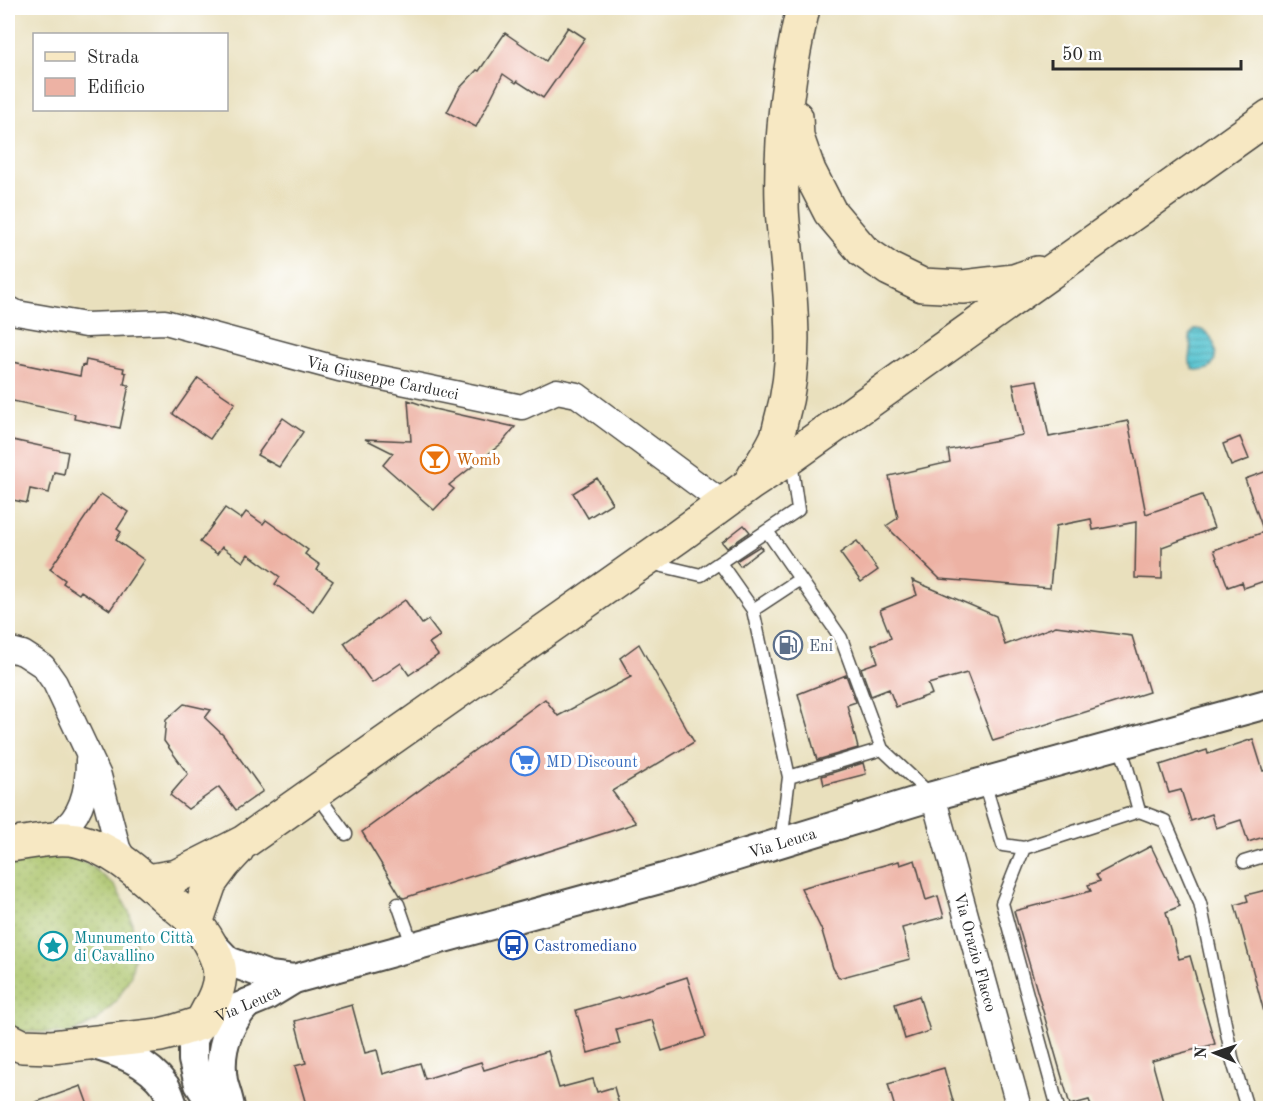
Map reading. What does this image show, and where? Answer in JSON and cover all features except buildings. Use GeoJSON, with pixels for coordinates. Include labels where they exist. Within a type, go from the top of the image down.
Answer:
{"type":"FeatureCollection","features":[{"type":"Feature","properties":{"kind":"main road"},"geometry":{"type":"LineString","coordinates":[[750,484],[776,439],[791,377],[792,341],[782,205],[782,147],[786,96],[803,8]]}},
{"type":"Feature","properties":{"kind":"main road"},"geometry":{"type":"LineString","coordinates":[[795,40],[797,137],[809,171],[830,212],[863,251],[889,269],[922,285],[963,287],[1014,281],[1062,265]]}},
{"type":"Feature","properties":{"kind":"main road"},"geometry":{"type":"LineString","coordinates":[[138,874],[177,876],[244,842],[1270,116]]}},
{"type":"Feature","properties":{"kind":"main road"},"geometry":{"type":"LineString","coordinates":[[12,1044],[52,1047],[160,1035],[176,1031],[201,1023],[219,986],[219,967],[202,932],[138,874],[97,846],[78,840],[65,838],[23,843]]}},
{"type":"Feature","properties":{"kind":"main road"},"geometry":{"type":"LineString","coordinates":[[202,932],[210,883],[244,842]]}},
{"type":"Feature","properties":{"kind":"street","name":"Via Giuseppe Carducci"},"geometry":{"type":"LineString","coordinates":[[8,308],[17,313],[86,325],[165,322],[339,369],[522,407],[557,390],[577,395],[723,503]]}},
{"type":"Feature","properties":{"kind":"street"},"geometry":{"type":"LineString","coordinates":[[8,648],[24,653],[44,666],[55,683],[99,776],[118,848],[138,874]]}},
{"type":"Feature","properties":{"kind":"street","name":"Via Leuca"},"geometry":{"type":"LineString","coordinates":[[201,1023],[266,996],[294,979],[678,874],[933,796],[1270,703]]}},
{"type":"Feature","properties":{"kind":"street"},"geometry":{"type":"LineString","coordinates":[[23,843],[59,832],[73,820],[85,792],[88,755]]}},
{"type":"Feature","properties":{"kind":"street","name":"Via Orazio Flacco"},"geometry":{"type":"LineString","coordinates":[[933,796],[1020,1108]]}},
{"type":"Feature","properties":{"kind":"street","name":"Via Leuca"},"geometry":{"type":"LineString","coordinates":[[202,932],[228,961],[268,976],[294,979]]}},
{"type":"Feature","properties":{"kind":"street"},"geometry":{"type":"LineString","coordinates":[[230,1108],[221,1064],[223,1043],[238,1014],[248,1003]]}},
{"type":"Feature","properties":{"kind":"street"},"geometry":{"type":"LineString","coordinates":[[201,1023],[193,1041],[193,1060],[199,1084],[214,1108]]}},
{"type":"Feature","properties":{"kind":"street"},"geometry":{"type":"LineString","coordinates":[[86,1042],[121,1053],[148,1068],[166,1088],[174,1108]]}},
{"type":"Feature","properties":{"kind":"lane"},"geometry":{"type":"LineString","coordinates":[[643,561],[701,575],[798,510],[790,457]]}},
{"type":"Feature","properties":{"kind":"lane"},"geometry":{"type":"LineString","coordinates":[[767,531],[841,638],[882,748],[933,796]]}},
{"type":"Feature","properties":{"kind":"lane"},"geometry":{"type":"LineString","coordinates":[[720,563],[753,610],[789,777],[780,843]]}},
{"type":"Feature","properties":{"kind":"lane"},"geometry":{"type":"LineString","coordinates":[[753,610],[800,579]]}},
{"type":"Feature","properties":{"kind":"lane"},"geometry":{"type":"LineString","coordinates":[[1119,744],[1139,811]]}},
{"type":"Feature","properties":{"kind":"lane"},"geometry":{"type":"LineString","coordinates":[[789,777],[882,748]]}},
{"type":"Feature","properties":{"kind":"lane"},"geometry":{"type":"LineString","coordinates":[[984,782],[1003,845],[1024,848],[1139,811],[1165,821],[1200,903],[1233,1062],[1246,1108]]}},
{"type":"Feature","properties":{"kind":"lane"},"geometry":{"type":"LineString","coordinates":[[315,792],[346,834]]}},
{"type":"Feature","properties":{"kind":"lane"},"geometry":{"type":"LineString","coordinates":[[1024,848],[1002,903],[1058,1108]]}},
{"type":"Feature","properties":{"kind":"lane"},"geometry":{"type":"LineString","coordinates":[[1244,862],[1270,854]]}},
{"type":"Feature","properties":{"kind":"lane"},"geometry":{"type":"LineString","coordinates":[[398,904],[413,947]]}},
{"type":"Feature","properties":{"kind":"green space"},"geometry":{"type":"Polygon","coordinates":[[[61,853],[90,865],[115,886],[130,914],[136,946],[131,975],[117,1000],[96,1021],[70,1034],[8,1030],[8,860],[61,853]]]}},
{"type":"Feature","properties":{"kind":"water"},"geometry":{"type":"Polygon","coordinates":[[[1196,329],[1204,331],[1214,343],[1215,359],[1212,366],[1206,370],[1194,369],[1190,363],[1190,336],[1196,329]]]}},
{"type":"Feature","properties":{"kind":"place","name":"Womb"},"geometry":{"type":"Point","coordinates":[435,459]}},
{"type":"Feature","properties":{"kind":"place","name":"Eni"},"geometry":{"type":"Point","coordinates":[788,645]}},
{"type":"Feature","properties":{"kind":"place","name":"MD Discount"},"geometry":{"type":"Point","coordinates":[525,761]}},
{"type":"Feature","properties":{"kind":"place","name":"Castromediano"},"geometry":{"type":"Point","coordinates":[513,945]}},
{"type":"Feature","properties":{"kind":"place","name":"Munumento Città di Cavallino"},"geometry":{"type":"Point","coordinates":[53,946]}}]}
